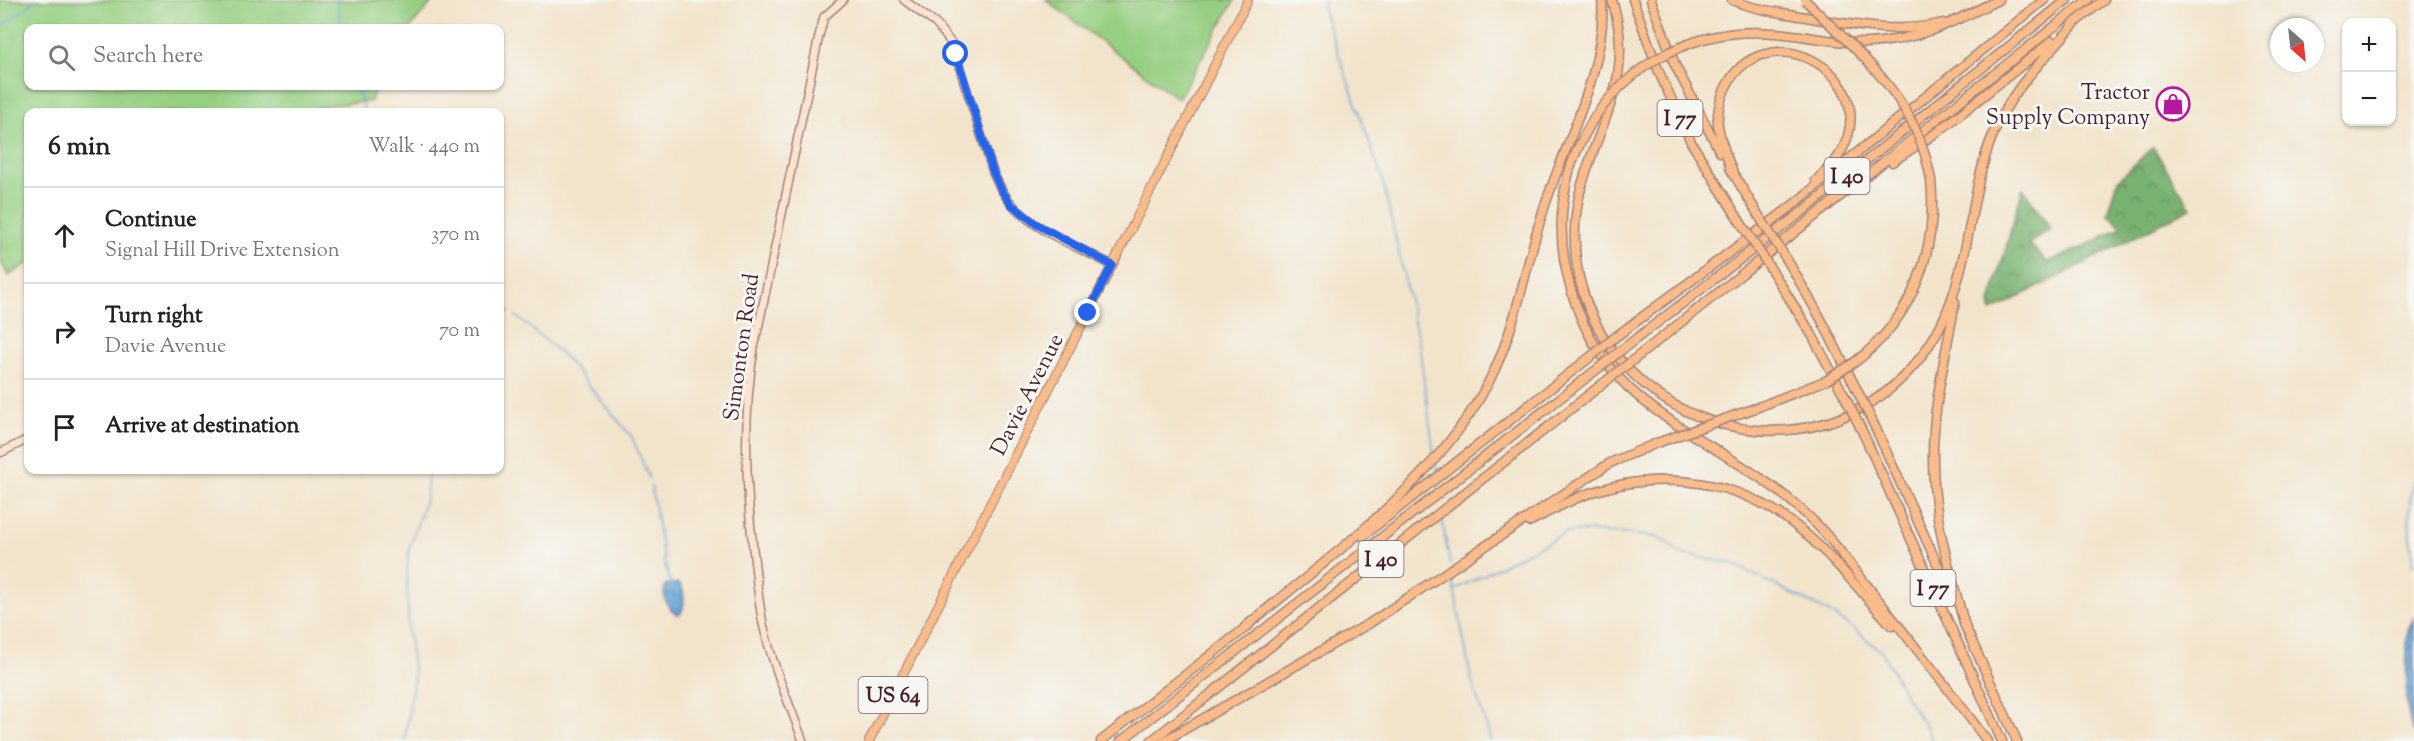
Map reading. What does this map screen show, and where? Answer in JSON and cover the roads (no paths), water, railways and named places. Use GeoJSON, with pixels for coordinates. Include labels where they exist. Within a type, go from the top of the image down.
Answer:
{"type":"FeatureCollection","features":[{"type":"Feature","properties":{"kind":"highway"},"geometry":{"type":"LineString","coordinates":[[1245,627],[1362,530],[1421,473],[1453,435],[1488,383],[1503,351],[1540,221],[1592,75],[1601,39],[1602,0]]}},
{"type":"Feature","properties":{"kind":"highway"},"geometry":{"type":"LineString","coordinates":[[1612,0],[1620,39],[1617,85],[1580,194],[1575,230],[1576,258],[1583,294],[1598,328],[1625,367],[1654,393],[1702,418],[1746,428],[1768,430],[1804,428],[1824,424],[1857,412],[1901,380],[1930,345],[1953,297],[1987,153],[1998,124],[2025,77],[2076,22]]}},
{"type":"Feature","properties":{"kind":"highway","name":"I 77"},"geometry":{"type":"LineString","coordinates":[[1633,0],[1659,72],[1691,142],[1812,335],[1864,435],[2002,741]]}},
{"type":"Feature","properties":{"kind":"highway","name":"I 77"},"geometry":{"type":"LineString","coordinates":[[1651,0],[1675,65],[1708,131],[1789,263],[1856,388],[2017,741]]}},
{"type":"Feature","properties":{"kind":"highway"},"geometry":{"type":"LineString","coordinates":[[1732,0],[1764,9],[1873,28],[1918,28],[1941,24],[1969,14]]}},
{"type":"Feature","properties":{"kind":"highway"},"geometry":{"type":"LineString","coordinates":[[1164,741],[1236,698],[1324,651],[1463,562],[1610,463],[1657,442],[1761,406],[1827,380],[1856,362],[1883,338],[1909,303],[1927,256],[1933,218],[1931,180],[1918,131],[1899,99],[1876,71],[1805,0]]}},
{"type":"Feature","properties":{"kind":"highway"},"geometry":{"type":"LineString","coordinates":[[1986,741],[1821,529],[1775,487],[1638,397],[1611,368],[1595,345],[1574,298],[1563,249],[1561,224],[1571,166],[1594,118],[1620,86],[1663,54],[1716,35],[1754,32],[1830,41],[1880,41],[1936,31],[1998,0]]}},
{"type":"Feature","properties":{"kind":"highway"},"geometry":{"type":"LineString","coordinates":[[1101,741],[1614,338],[1788,209],[2044,0]]}},
{"type":"Feature","properties":{"kind":"highway","name":"I 40"},"geometry":{"type":"LineString","coordinates":[[1120,741],[1802,212],[2067,0]]}},
{"type":"Feature","properties":{"kind":"highway","name":"I 40"},"geometry":{"type":"LineString","coordinates":[[1151,741],[2088,0]]}},
{"type":"Feature","properties":{"kind":"highway"},"geometry":{"type":"LineString","coordinates":[[1841,197],[1939,131],[2104,0]]}},
{"type":"Feature","properties":{"kind":"highway"},"geometry":{"type":"LineString","coordinates":[[1732,172],[1721,142],[1718,122],[1720,102],[1730,79],[1748,62],[1768,53],[1793,52],[1825,66],[1839,81],[1848,98],[1850,115],[1848,136],[1839,155],[1788,209]]}},
{"type":"Feature","properties":{"kind":"highway"},"geometry":{"type":"LineString","coordinates":[[1965,626],[1940,533],[1933,461],[1938,398],[1966,243]]}},
{"type":"Feature","properties":{"kind":"highway"},"geometry":{"type":"LineString","coordinates":[[1497,539],[1583,496],[1615,486],[1642,481],[1672,480],[1707,483],[1743,494],[1768,506],[1806,534],[1935,674]]}},
{"type":"Feature","properties":{"kind":"main road","name":"Davie Avenue"},"geometry":{"type":"LineString","coordinates":[[869,741],[1248,0]]}},
{"type":"Feature","properties":{"kind":"street","name":"Simonton Road"},"geometry":{"type":"LineString","coordinates":[[802,741],[773,660],[763,624],[749,518],[746,418],[754,348],[819,36],[824,17],[843,0]]}},
{"type":"Feature","properties":{"kind":"street"},"geometry":{"type":"LineString","coordinates":[[904,0],[936,24],[952,45],[993,172],[1011,204],[1036,224],[1112,265]]}},
{"type":"Feature","properties":{"kind":"street"},"geometry":{"type":"LineString","coordinates":[[0,453],[24,441]]}},
{"type":"Feature","properties":{"kind":"water"},"geometry":{"type":"Polygon","coordinates":[[[678,583],[682,587],[684,598],[684,606],[679,615],[669,607],[664,594],[665,585],[678,583]]]}},
{"type":"Feature","properties":{"kind":"water"},"geometry":{"type":"Polygon","coordinates":[[[2414,617],[2414,732],[2407,703],[2407,641],[2408,630],[2414,617]]]}},
{"type":"Feature","properties":{"kind":"waterway"},"geometry":{"type":"LineString","coordinates":[[0,28],[36,0]]}},
{"type":"Feature","properties":{"kind":"waterway"},"geometry":{"type":"LineString","coordinates":[[337,0],[341,24]]}},
{"type":"Feature","properties":{"kind":"waterway"},"geometry":{"type":"LineString","coordinates":[[1324,0],[1323,10],[1382,178],[1419,344],[1434,454]]}},
{"type":"Feature","properties":{"kind":"waterway"},"geometry":{"type":"LineString","coordinates":[[357,90],[364,108]]}},
{"type":"Feature","properties":{"kind":"waterway"},"geometry":{"type":"LineString","coordinates":[[504,307],[510,312]]}},
{"type":"Feature","properties":{"kind":"waterway"},"geometry":{"type":"LineString","coordinates":[[516,316],[564,356],[632,437],[649,478]]}},
{"type":"Feature","properties":{"kind":"waterway"},"geometry":{"type":"LineString","coordinates":[[1436,464],[1437,475]]}},
{"type":"Feature","properties":{"kind":"waterway"},"geometry":{"type":"LineString","coordinates":[[405,741],[414,675],[408,629],[407,571],[409,550],[426,497],[429,474]]}},
{"type":"Feature","properties":{"kind":"waterway"},"geometry":{"type":"LineString","coordinates":[[2414,478],[2409,522],[2414,565]]}},
{"type":"Feature","properties":{"kind":"waterway"},"geometry":{"type":"LineString","coordinates":[[651,486],[664,561],[671,585]]}},
{"type":"Feature","properties":{"kind":"waterway"},"geometry":{"type":"LineString","coordinates":[[1442,519],[1450,565]]}},
{"type":"Feature","properties":{"kind":"waterway"},"geometry":{"type":"LineString","coordinates":[[1454,590],[1565,533],[1584,531],[1652,536],[1667,542],[1681,554],[1730,563],[1825,610],[1849,625],[1882,652],[1908,700],[1926,726],[1932,741]]}},
{"type":"Feature","properties":{"kind":"waterway"},"geometry":{"type":"LineString","coordinates":[[1451,573],[1471,678],[1491,741]]}},
{"type":"Feature","properties":{"kind":"place","name":"Tractor Supply Company"},"geometry":{"type":"Point","coordinates":[2173,104]}}]}
